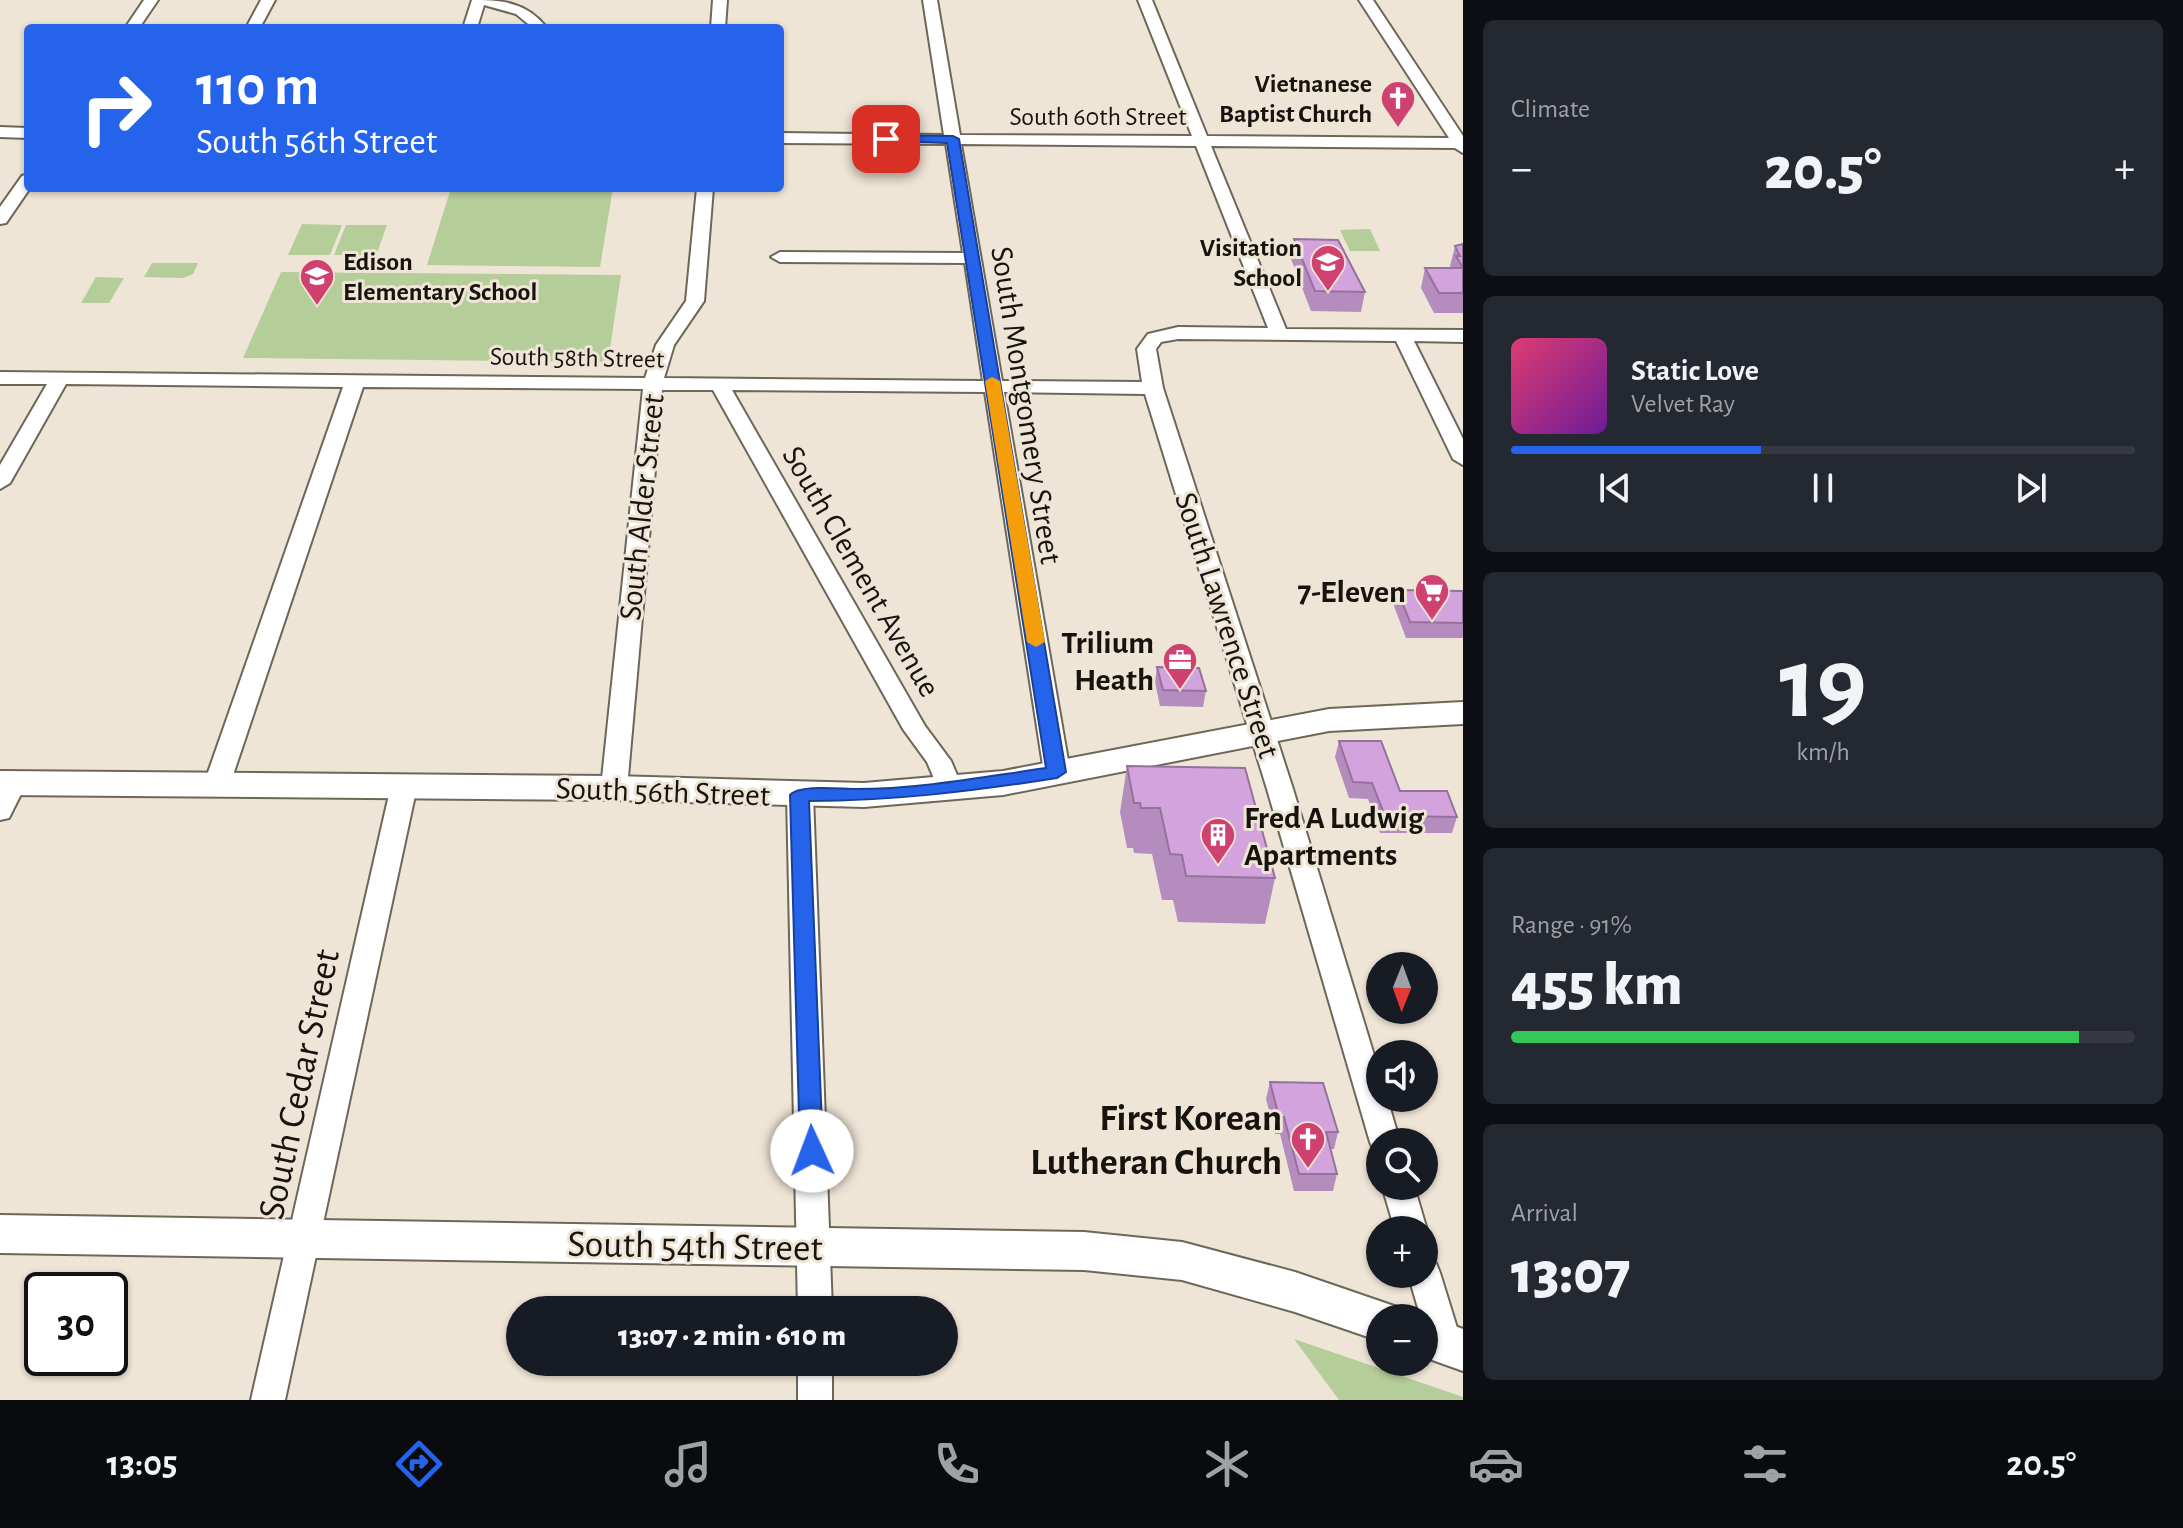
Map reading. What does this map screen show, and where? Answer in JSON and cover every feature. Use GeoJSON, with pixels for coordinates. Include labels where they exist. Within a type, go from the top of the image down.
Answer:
{"type":"FeatureCollection","features":[{"type":"Feature","properties":{"kind":"main road","name":"South 56th Street"},"geometry":{"type":"LineString","coordinates":[[4,793],[217,784],[614,788],[864,795],[950,789],[1172,753],[1262,732],[1367,716],[1463,713]]}},
{"type":"Feature","properties":{"kind":"main road","name":"South 54th Street"},"geometry":{"type":"LineString","coordinates":[[0,1234],[1084,1251],[1182,1261],[1295,1292],[1366,1316]]}},
{"type":"Feature","properties":{"kind":"street"},"geometry":{"type":"LineString","coordinates":[[135,24],[151,0]]}},
{"type":"Feature","properties":{"kind":"street"},"geometry":{"type":"LineString","coordinates":[[255,24],[268,0]]}},
{"type":"Feature","properties":{"kind":"street"},"geometry":{"type":"LineString","coordinates":[[718,24],[720,0]]}},
{"type":"Feature","properties":{"kind":"street","name":"South Montgomery Street"},"geometry":{"type":"LineString","coordinates":[[930,0],[1057,772]]}},
{"type":"Feature","properties":{"kind":"street"},"geometry":{"type":"LineString","coordinates":[[1145,0],[1279,334],[1463,336]]}},
{"type":"Feature","properties":{"kind":"street"},"geometry":{"type":"LineString","coordinates":[[1366,0],[1462,145]]}},
{"type":"Feature","properties":{"kind":"street"},"geometry":{"type":"LineString","coordinates":[[471,24],[479,1],[507,5],[529,16],[536,24]]}},
{"type":"Feature","properties":{"kind":"street"},"geometry":{"type":"LineString","coordinates":[[0,132],[24,133]]}},
{"type":"Feature","properties":{"kind":"street","name":"South 60th Street"},"geometry":{"type":"LineString","coordinates":[[784,138],[1462,145]]}},
{"type":"Feature","properties":{"kind":"street"},"geometry":{"type":"LineString","coordinates":[[0,219],[24,185]]}},
{"type":"Feature","properties":{"kind":"street","name":"South Alder Street"},"geometry":{"type":"LineString","coordinates":[[614,788],[653,383],[665,345],[695,301],[705,192]]}},
{"type":"Feature","properties":{"kind":"street"},"geometry":{"type":"LineString","coordinates":[[780,257],[973,258]]}},
{"type":"Feature","properties":{"kind":"street","name":"South Lawrence Street"},"geometry":{"type":"LineString","coordinates":[[1279,334],[1178,333],[1151,339],[1145,354],[1381,1128]]}},
{"type":"Feature","properties":{"kind":"street"},"geometry":{"type":"LineString","coordinates":[[1402,335],[1463,459]]}},
{"type":"Feature","properties":{"kind":"street","name":"South 58th Street"},"geometry":{"type":"LineString","coordinates":[[0,378],[1153,388]]}},
{"type":"Feature","properties":{"kind":"street"},"geometry":{"type":"LineString","coordinates":[[0,483],[60,378]]}},
{"type":"Feature","properties":{"kind":"street"},"geometry":{"type":"LineString","coordinates":[[217,784],[355,381]]}},
{"type":"Feature","properties":{"kind":"street","name":"South Clement Avenue"},"geometry":{"type":"LineString","coordinates":[[722,384],[723,394],[915,729],[939,761],[950,789]]}},
{"type":"Feature","properties":{"kind":"street","name":"South Cedar Street"},"geometry":{"type":"LineString","coordinates":[[268,1400],[404,786]]}},
{"type":"Feature","properties":{"kind":"street"},"geometry":{"type":"LineString","coordinates":[[800,795],[815,1296]]}},
{"type":"Feature","properties":{"kind":"street"},"geometry":{"type":"LineString","coordinates":[[1428,1288],[1444,1343]]}},
{"type":"Feature","properties":{"kind":"street"},"geometry":{"type":"LineString","coordinates":[[815,1376],[815,1400]]}},
{"type":"Feature","properties":{"kind":"green space"},"geometry":{"type":"Polygon","coordinates":[[[450,192],[612,192],[600,267],[427,265],[450,192]]]}},
{"type":"Feature","properties":{"kind":"green space"},"geometry":{"type":"Polygon","coordinates":[[[302,224],[342,225],[330,255],[288,255],[302,224]]]}},
{"type":"Feature","properties":{"kind":"green space"},"geometry":{"type":"Polygon","coordinates":[[[346,225],[387,225],[376,256],[334,255],[346,225]]]}},
{"type":"Feature","properties":{"kind":"green space"},"geometry":{"type":"Polygon","coordinates":[[[1370,229],[1380,251],[1350,251],[1340,230],[1370,229]]]}},
{"type":"Feature","properties":{"kind":"green space"},"geometry":{"type":"Polygon","coordinates":[[[152,263],[198,263],[193,274],[183,278],[144,277],[152,263]]]}},
{"type":"Feature","properties":{"kind":"green space"},"geometry":{"type":"Polygon","coordinates":[[[281,272],[621,275],[608,362],[243,358],[281,272]]]}},
{"type":"Feature","properties":{"kind":"green space"},"geometry":{"type":"Polygon","coordinates":[[[96,277],[124,278],[109,303],[81,303],[96,277]]]}},
{"type":"Feature","properties":{"kind":"green space"},"geometry":{"type":"Polygon","coordinates":[[[1294,1339],[1366,1364],[1366,1376],[1402,1376],[1463,1397],[1463,1400],[1339,1400],[1294,1339]]]}},
{"type":"Feature","properties":{"kind":"building"},"geometry":{"type":"Polygon","coordinates":[[[1294,239],[1338,240],[1365,292],[1315,291],[1294,239]]]}},
{"type":"Feature","properties":{"kind":"building"},"geometry":{"type":"Polygon","coordinates":[[[1463,244],[1463,268],[1456,256],[1460,256],[1455,246],[1463,244]]]}},
{"type":"Feature","properties":{"kind":"building"},"geometry":{"type":"Polygon","coordinates":[[[1425,268],[1463,268],[1463,293],[1439,293],[1425,268]]]}},
{"type":"Feature","properties":{"kind":"building"},"geometry":{"type":"Polygon","coordinates":[[[1397,590],[1463,591],[1463,623],[1410,622],[1397,590]]]}},
{"type":"Feature","properties":{"kind":"building"},"geometry":{"type":"Polygon","coordinates":[[[1157,667],[1199,668],[1206,691],[1163,690],[1157,667]]]}},
{"type":"Feature","properties":{"kind":"building"},"geometry":{"type":"Polygon","coordinates":[[[1339,741],[1381,741],[1400,791],[1447,791],[1457,817],[1385,816],[1372,783],[1353,782],[1339,741]]]}},
{"type":"Feature","properties":{"kind":"building"},"geometry":{"type":"Polygon","coordinates":[[[1127,766],[1245,768],[1275,878],[1186,876],[1182,855],[1170,854],[1160,808],[1141,808],[1140,803],[1134,803],[1127,766]]]}},
{"type":"Feature","properties":{"kind":"building","name":"First Korean Lutheran Church"},"geometry":{"type":"Polygon","coordinates":[[[1270,1082],[1323,1083],[1338,1132],[1326,1132],[1337,1174],[1299,1174],[1284,1117],[1279,1117],[1270,1082]]]}},
{"type":"Feature","properties":{"kind":"slow traffic"},"geometry":{"type":"LineString","coordinates":[[992,381],[1036,642]]}},
{"type":"Feature","properties":{"kind":"place","name":"Vietnanese Baptist Church"},"geometry":{"type":"Point","coordinates":[1398,129]}},
{"type":"Feature","properties":{"kind":"place","name":"Visitation School"},"geometry":{"type":"Point","coordinates":[1328,293]}},
{"type":"Feature","properties":{"kind":"place","name":"Edison Elementary School"},"geometry":{"type":"Point","coordinates":[317,307]}},
{"type":"Feature","properties":{"kind":"place","name":"7-Eleven"},"geometry":{"type":"Point","coordinates":[1432,622]}},
{"type":"Feature","properties":{"kind":"place","name":"Trilium Heath"},"geometry":{"type":"Point","coordinates":[1180,691]}},
{"type":"Feature","properties":{"kind":"place","name":"Fred A Ludwig Apartments"},"geometry":{"type":"Point","coordinates":[1218,866]}},
{"type":"Feature","properties":{"kind":"place","name":"First Korean Lutheran Church"},"geometry":{"type":"Point","coordinates":[1308,1170]}},
{"type":"Feature","properties":{"kind":"route"},"geometry":{"type":"LineString","coordinates":[[812,1151],[800,795],[864,795],[950,789],[1057,772],[953,139],[886,139]]}}]}
